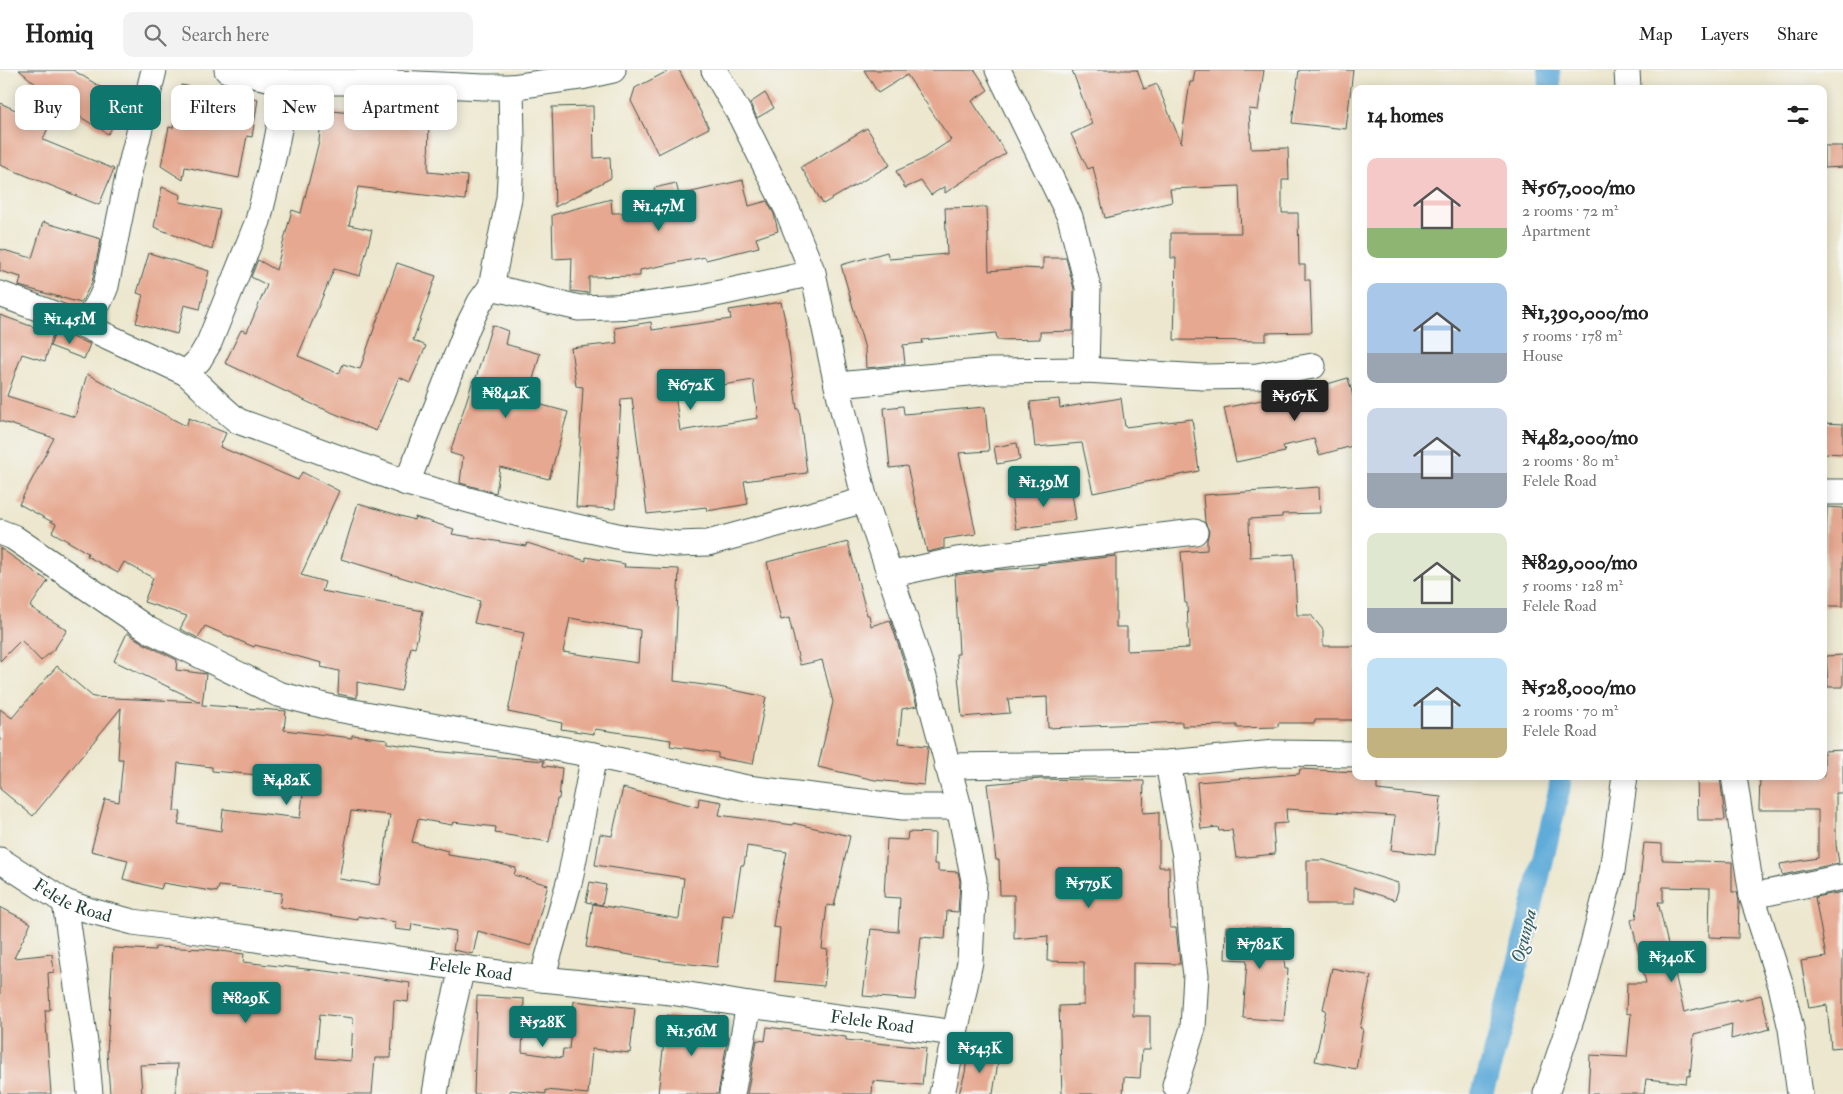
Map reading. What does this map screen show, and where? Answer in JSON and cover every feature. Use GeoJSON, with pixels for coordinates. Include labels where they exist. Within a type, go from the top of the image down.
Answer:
{"type":"FeatureCollection","features":[{"type":"Feature","properties":{"kind":"street"},"geometry":{"type":"LineString","coordinates":[[81,324],[92,315],[100,303],[106,286],[128,176],[154,70]]}},
{"type":"Feature","properties":{"kind":"street"},"geometry":{"type":"LineString","coordinates":[[227,70],[288,82],[374,82],[511,87],[581,78],[613,70]]}},
{"type":"Feature","properties":{"kind":"street"},"geometry":{"type":"LineString","coordinates":[[714,70],[739,113],[787,208],[813,273],[837,385],[865,500],[922,670],[959,807],[974,880],[970,962],[942,1094]]}},
{"type":"Feature","properties":{"kind":"street"},"geometry":{"type":"LineString","coordinates":[[998,70],[1070,216],[1088,287],[1086,370]]}},
{"type":"Feature","properties":{"kind":"street"},"geometry":{"type":"LineString","coordinates":[[1627,70],[1628,85]]}},
{"type":"Feature","properties":{"kind":"street"},"geometry":{"type":"LineString","coordinates":[[186,373],[199,360],[209,343],[258,221],[275,150],[288,82]]}},
{"type":"Feature","properties":{"kind":"street"},"geometry":{"type":"LineString","coordinates":[[407,483],[468,326],[480,302],[491,287],[509,198],[512,140],[511,87]]}},
{"type":"Feature","properties":{"kind":"street"},"geometry":{"type":"LineString","coordinates":[[491,287],[579,308],[638,306],[697,298],[813,273]]}},
{"type":"Feature","properties":{"kind":"street"},"geometry":{"type":"LineString","coordinates":[[0,294],[81,324],[186,373],[218,405],[238,421],[407,483],[520,514],[626,538],[677,544],[708,543],[865,500]]}},
{"type":"Feature","properties":{"kind":"street"},"geometry":{"type":"LineString","coordinates":[[837,385],[991,371],[1086,370],[1203,377],[1257,376],[1313,366]]}},
{"type":"Feature","properties":{"kind":"street"},"geometry":{"type":"LineString","coordinates":[[1827,492],[1843,492]]}},
{"type":"Feature","properties":{"kind":"street"},"geometry":{"type":"LineString","coordinates":[[0,532],[13,537],[149,630],[278,694],[336,708],[594,755],[747,788],[903,807],[959,807]]}},
{"type":"Feature","properties":{"kind":"street"},"geometry":{"type":"LineString","coordinates":[[889,575],[957,560],[1195,532]]}},
{"type":"Feature","properties":{"kind":"street"},"geometry":{"type":"LineString","coordinates":[[947,766],[1168,763],[1274,753],[1352,754]]}},
{"type":"Feature","properties":{"kind":"street"},"geometry":{"type":"LineString","coordinates":[[542,979],[570,879],[594,755]]}},
{"type":"Feature","properties":{"kind":"street"},"geometry":{"type":"LineString","coordinates":[[1168,763],[1185,856],[1196,975],[1193,1028],[1175,1085]]}},
{"type":"Feature","properties":{"kind":"street"},"geometry":{"type":"LineString","coordinates":[[1546,1094],[1581,990],[1612,871],[1623,780]]}},
{"type":"Feature","properties":{"kind":"street"},"geometry":{"type":"LineString","coordinates":[[1735,780],[1752,896],[1781,986],[1791,1029],[1800,1094]]}},
{"type":"Feature","properties":{"kind":"street","name":"Felele Road"},"geometry":{"type":"LineString","coordinates":[[0,860],[65,902],[133,922],[542,979],[671,992],[749,1005],[955,1033]]}},
{"type":"Feature","properties":{"kind":"street"},"geometry":{"type":"LineString","coordinates":[[1752,896],[1843,877]]}},
{"type":"Feature","properties":{"kind":"street"},"geometry":{"type":"LineString","coordinates":[[65,902],[86,1050],[90,1094]]}},
{"type":"Feature","properties":{"kind":"street"},"geometry":{"type":"LineString","coordinates":[[435,1094],[441,1057],[462,968]]}},
{"type":"Feature","properties":{"kind":"street"},"geometry":{"type":"LineString","coordinates":[[732,1094],[749,1005]]}},
{"type":"Feature","properties":{"kind":"building"},"geometry":{"type":"Polygon","coordinates":[[[19,70],[73,70],[97,85],[90,85],[90,123],[80,117],[80,85],[37,85],[19,70]]]}},
{"type":"Feature","properties":{"kind":"building"},"geometry":{"type":"Polygon","coordinates":[[[670,70],[679,70],[709,128],[658,154],[631,101],[635,88],[670,70]]]}},
{"type":"Feature","properties":{"kind":"building"},"geometry":{"type":"Polygon","coordinates":[[[864,70],[975,70],[988,90],[972,101],[1006,153],[945,193],[945,186],[931,195],[921,181],[905,188],[896,171],[921,160],[951,140],[907,75],[878,93],[864,70]]]}},
{"type":"Feature","properties":{"kind":"building"},"geometry":{"type":"Polygon","coordinates":[[[1072,70],[1137,70],[1144,89],[1157,84],[1181,143],[1190,82],[1193,82],[1195,70],[1264,70],[1258,110],[1249,109],[1251,149],[1288,148],[1289,180],[1282,180],[1282,213],[1298,213],[1299,265],[1305,265],[1305,280],[1310,280],[1312,332],[1266,333],[1266,341],[1174,340],[1176,258],[1171,258],[1171,233],[1241,233],[1239,186],[1170,189],[1172,202],[1105,218],[1093,167],[1088,169],[1071,134],[1092,124],[1072,70]]]}},
{"type":"Feature","properties":{"kind":"building"},"geometry":{"type":"Polygon","coordinates":[[[1299,70],[1353,70],[1346,129],[1292,123],[1299,70]]]}},
{"type":"Feature","properties":{"kind":"building"},"geometry":{"type":"Polygon","coordinates":[[[765,93],[774,108],[757,118],[750,103],[765,93]]]}},
{"type":"Feature","properties":{"kind":"building"},"geometry":{"type":"Polygon","coordinates":[[[254,98],[258,99],[254,124],[254,98]]]}},
{"type":"Feature","properties":{"kind":"building"},"geometry":{"type":"Polygon","coordinates":[[[0,103],[15,110],[15,130],[47,130],[43,140],[114,169],[99,205],[0,165],[0,103]]]}},
{"type":"Feature","properties":{"kind":"building"},"geometry":{"type":"Polygon","coordinates":[[[593,106],[594,158],[610,157],[611,178],[555,207],[552,107],[593,106]]]}},
{"type":"Feature","properties":{"kind":"building"},"geometry":{"type":"Polygon","coordinates":[[[334,111],[344,112],[344,130],[429,130],[428,172],[467,176],[465,200],[358,187],[349,225],[372,230],[360,276],[334,269],[298,356],[339,374],[343,364],[360,369],[397,263],[436,276],[413,340],[426,346],[410,382],[399,377],[376,431],[312,404],[225,363],[241,330],[247,332],[267,285],[251,277],[258,260],[276,270],[292,210],[301,213],[320,130],[334,130],[334,111]]]}},
{"type":"Feature","properties":{"kind":"building"},"geometry":{"type":"Polygon","coordinates":[[[169,127],[171,130],[253,130],[252,137],[247,136],[239,178],[185,167],[183,180],[161,166],[169,127]]]}},
{"type":"Feature","properties":{"kind":"building"},"geometry":{"type":"Polygon","coordinates":[[[867,128],[890,165],[823,204],[801,167],[867,128]]]}},
{"type":"Feature","properties":{"kind":"building"},"geometry":{"type":"Polygon","coordinates":[[[102,130],[111,130],[108,134],[102,130]]]}},
{"type":"Feature","properties":{"kind":"building"},"geometry":{"type":"Polygon","coordinates":[[[1827,146],[1843,146],[1843,167],[1827,168],[1827,146]]]}},
{"type":"Feature","properties":{"kind":"building"},"geometry":{"type":"Polygon","coordinates":[[[743,180],[749,206],[767,201],[774,214],[778,231],[756,238],[759,247],[706,260],[705,257],[640,270],[640,276],[589,277],[589,293],[571,291],[572,258],[553,259],[552,215],[611,199],[612,213],[660,212],[654,188],[676,183],[679,195],[743,180]]]}},
{"type":"Feature","properties":{"kind":"building"},"geometry":{"type":"Polygon","coordinates":[[[162,187],[181,195],[180,202],[220,210],[212,250],[154,227],[162,187]]]}},
{"type":"Feature","properties":{"kind":"building"},"geometry":{"type":"Polygon","coordinates":[[[987,207],[989,271],[1021,268],[1043,269],[1043,258],[1066,258],[1074,289],[1073,331],[1040,332],[1040,339],[997,340],[996,333],[922,340],[923,343],[903,345],[905,364],[866,368],[865,349],[841,265],[887,252],[889,259],[947,254],[945,208],[987,207]]]}},
{"type":"Feature","properties":{"kind":"building"},"geometry":{"type":"Polygon","coordinates":[[[43,222],[101,239],[92,282],[81,303],[19,286],[21,277],[0,271],[0,249],[32,258],[43,222]]]}},
{"type":"Feature","properties":{"kind":"building"},"geometry":{"type":"Polygon","coordinates":[[[149,253],[209,271],[200,309],[184,305],[177,334],[136,323],[143,295],[137,293],[149,253]]]}},
{"type":"Feature","properties":{"kind":"building"},"geometry":{"type":"Polygon","coordinates":[[[781,302],[797,409],[799,409],[807,473],[744,481],[748,504],[707,511],[706,507],[647,514],[632,398],[621,399],[615,509],[576,507],[583,387],[576,386],[571,348],[617,343],[615,328],[651,322],[652,330],[731,319],[729,310],[781,302]],[[753,380],[675,393],[680,431],[758,418],[753,380]]]}},
{"type":"Feature","properties":{"kind":"building"},"geometry":{"type":"Polygon","coordinates":[[[0,315],[53,334],[45,361],[22,354],[7,396],[75,417],[87,374],[186,426],[189,418],[226,433],[220,447],[298,480],[302,472],[339,491],[301,575],[325,582],[322,591],[423,611],[415,648],[411,647],[401,691],[357,682],[357,698],[338,694],[339,671],[321,667],[322,663],[255,645],[254,647],[205,626],[198,638],[180,629],[187,616],[144,602],[153,578],[124,562],[118,573],[87,556],[88,553],[52,532],[56,524],[19,504],[54,438],[0,421],[0,315]]]}},
{"type":"Feature","properties":{"kind":"building"},"geometry":{"type":"Polygon","coordinates":[[[492,325],[508,331],[505,344],[540,354],[527,401],[568,412],[549,479],[500,467],[496,493],[460,483],[463,457],[450,453],[492,325]]]}},
{"type":"Feature","properties":{"kind":"building"},"geometry":{"type":"Polygon","coordinates":[[[56,331],[90,344],[84,359],[50,346],[56,331]]]}},
{"type":"Feature","properties":{"kind":"building"},"geometry":{"type":"Polygon","coordinates":[[[1348,378],[1352,392],[1352,446],[1319,455],[1314,439],[1283,446],[1285,452],[1236,462],[1224,408],[1303,391],[1348,378]]]}},
{"type":"Feature","properties":{"kind":"building"},"geometry":{"type":"Polygon","coordinates":[[[1121,398],[1125,427],[1192,419],[1199,471],[1093,493],[1082,443],[1035,447],[1030,402],[1059,399],[1060,408],[1121,398]]]}},
{"type":"Feature","properties":{"kind":"building"},"geometry":{"type":"Polygon","coordinates":[[[903,406],[904,414],[985,407],[989,451],[959,453],[976,534],[944,539],[944,548],[927,552],[907,466],[890,468],[884,408],[903,406]]]}},
{"type":"Feature","properties":{"kind":"building"},"geometry":{"type":"Polygon","coordinates":[[[1827,423],[1843,424],[1843,454],[1827,453],[1827,423]]]}},
{"type":"Feature","properties":{"kind":"building"},"geometry":{"type":"Polygon","coordinates":[[[1017,443],[1020,460],[997,464],[994,447],[1017,443]]]}},
{"type":"Feature","properties":{"kind":"building"},"geometry":{"type":"Polygon","coordinates":[[[1071,486],[1076,520],[1016,529],[1011,495],[1071,486]]]}},
{"type":"Feature","properties":{"kind":"building"},"geometry":{"type":"Polygon","coordinates":[[[1319,487],[1320,513],[1282,514],[1282,517],[1249,519],[1250,557],[1294,554],[1297,615],[1311,615],[1323,630],[1323,646],[1352,646],[1352,720],[1278,723],[1278,727],[1237,728],[1237,725],[1182,726],[1182,722],[1048,728],[1047,697],[1008,699],[1010,713],[962,717],[956,654],[959,654],[955,575],[1038,567],[1038,565],[1116,556],[1116,627],[1127,627],[1127,651],[1189,648],[1187,603],[1185,603],[1181,552],[1207,550],[1209,531],[1205,522],[1203,495],[1319,487]]]}},
{"type":"Feature","properties":{"kind":"building"},"geometry":{"type":"Polygon","coordinates":[[[358,503],[414,520],[415,517],[454,529],[452,534],[526,546],[527,543],[586,561],[586,557],[625,564],[624,567],[679,569],[674,681],[719,687],[766,697],[753,764],[718,758],[718,753],[670,746],[671,740],[595,729],[594,734],[561,729],[562,723],[508,712],[524,633],[474,623],[480,601],[341,559],[358,503]],[[570,618],[563,652],[638,663],[640,630],[570,618]]]}},
{"type":"Feature","properties":{"kind":"building"},"geometry":{"type":"Polygon","coordinates":[[[1827,507],[1843,508],[1843,606],[1827,606],[1827,507]]]}},
{"type":"Feature","properties":{"kind":"building"},"geometry":{"type":"Polygon","coordinates":[[[848,542],[871,626],[890,620],[908,674],[917,706],[902,709],[899,743],[928,746],[924,785],[875,780],[818,767],[833,702],[822,660],[800,665],[789,618],[781,620],[767,562],[848,542]]]}},
{"type":"Feature","properties":{"kind":"building"},"geometry":{"type":"Polygon","coordinates":[[[0,548],[48,581],[30,607],[67,630],[55,648],[41,661],[21,640],[0,661],[0,548]]]}},
{"type":"Feature","properties":{"kind":"building"},"geometry":{"type":"Polygon","coordinates":[[[127,633],[177,660],[176,670],[206,674],[202,705],[286,711],[284,730],[352,738],[352,735],[387,739],[387,743],[432,751],[544,761],[543,766],[562,768],[559,799],[557,799],[549,842],[495,833],[496,827],[453,822],[452,825],[418,819],[412,842],[448,851],[448,855],[488,861],[516,868],[514,875],[548,885],[531,946],[478,931],[473,954],[453,950],[456,931],[412,924],[411,931],[395,929],[396,922],[358,916],[358,920],[280,907],[282,893],[219,886],[217,892],[163,883],[161,889],[123,879],[128,860],[91,851],[105,799],[119,802],[123,759],[118,759],[121,708],[33,816],[0,789],[0,709],[12,718],[57,666],[93,697],[200,702],[114,661],[127,633]],[[178,763],[174,811],[181,812],[178,824],[221,831],[223,809],[300,818],[305,779],[212,771],[212,767],[178,763]],[[351,811],[339,879],[380,885],[390,815],[351,811]]]}},
{"type":"Feature","properties":{"kind":"building"},"geometry":{"type":"Polygon","coordinates":[[[1843,655],[1843,687],[1828,687],[1827,656],[1843,655]]]}},
{"type":"Feature","properties":{"kind":"building"},"geometry":{"type":"Polygon","coordinates":[[[1843,750],[1843,793],[1836,793],[1836,845],[1839,863],[1782,875],[1780,864],[1818,858],[1818,810],[1759,810],[1760,780],[1827,780],[1827,751],[1843,750]]]}},
{"type":"Feature","properties":{"kind":"building"},"geometry":{"type":"Polygon","coordinates":[[[1300,769],[1352,772],[1352,780],[1377,780],[1377,790],[1441,797],[1435,855],[1391,850],[1395,816],[1286,809],[1287,823],[1274,824],[1273,827],[1275,854],[1236,858],[1232,830],[1219,831],[1218,827],[1201,829],[1197,782],[1299,774],[1300,769]]]}},
{"type":"Feature","properties":{"kind":"building"},"geometry":{"type":"Polygon","coordinates":[[[1040,779],[1144,781],[1143,813],[1159,812],[1159,867],[1169,867],[1170,928],[1176,928],[1180,964],[1133,963],[1133,1016],[1150,1016],[1150,1050],[1142,1050],[1140,1078],[1124,1077],[1123,1094],[1062,1094],[1059,1006],[1084,1005],[1084,962],[1047,961],[1048,936],[1014,939],[1014,895],[1000,895],[999,860],[996,860],[987,784],[1040,779]]]}},
{"type":"Feature","properties":{"kind":"building"},"geometry":{"type":"Polygon","coordinates":[[[1697,780],[1720,780],[1725,820],[1698,820],[1697,780]]]}},
{"type":"Feature","properties":{"kind":"building"},"geometry":{"type":"Polygon","coordinates":[[[623,788],[698,807],[699,798],[722,802],[719,815],[793,825],[793,823],[850,836],[834,906],[827,905],[822,949],[828,950],[824,986],[775,981],[780,928],[773,927],[787,852],[747,846],[744,865],[741,865],[733,917],[723,916],[717,967],[664,961],[586,947],[593,904],[679,919],[684,878],[595,865],[600,834],[612,836],[623,788]]]}},
{"type":"Feature","properties":{"kind":"building"},"geometry":{"type":"Polygon","coordinates":[[[908,832],[935,833],[934,864],[938,864],[938,871],[958,872],[960,881],[958,912],[947,911],[945,939],[921,937],[915,1000],[863,996],[871,929],[898,932],[900,898],[884,897],[887,839],[907,840],[908,832]]]}},
{"type":"Feature","properties":{"kind":"building"},"geometry":{"type":"Polygon","coordinates":[[[1644,843],[1662,844],[1662,860],[1732,862],[1732,892],[1737,892],[1739,901],[1738,938],[1709,937],[1710,888],[1663,887],[1663,902],[1658,902],[1684,1012],[1761,995],[1770,1029],[1731,1039],[1732,1024],[1694,1034],[1690,1076],[1687,1076],[1686,1083],[1646,1079],[1644,1094],[1588,1094],[1590,1055],[1627,1057],[1631,1014],[1626,1013],[1627,983],[1646,983],[1631,920],[1636,918],[1644,843]]]}},
{"type":"Feature","properties":{"kind":"building"},"geometry":{"type":"Polygon","coordinates":[[[1307,860],[1324,860],[1398,883],[1395,900],[1354,887],[1354,904],[1307,904],[1307,860]]]}},
{"type":"Feature","properties":{"kind":"building"},"geometry":{"type":"Polygon","coordinates":[[[590,882],[606,885],[602,905],[586,902],[590,882]]]}},
{"type":"Feature","properties":{"kind":"building"},"geometry":{"type":"Polygon","coordinates":[[[1843,892],[1843,1047],[1831,1048],[1827,1005],[1809,1008],[1801,961],[1826,957],[1815,897],[1843,892]]]}},
{"type":"Feature","properties":{"kind":"building"},"geometry":{"type":"Polygon","coordinates":[[[0,907],[31,923],[14,958],[52,954],[54,972],[48,973],[50,1010],[45,1010],[51,1094],[0,1094],[0,907]]]}},
{"type":"Feature","properties":{"kind":"building"},"geometry":{"type":"Polygon","coordinates":[[[1226,926],[1281,928],[1285,969],[1288,969],[1284,1021],[1243,1018],[1247,960],[1225,959],[1226,926]]]}},
{"type":"Feature","properties":{"kind":"building"},"geometry":{"type":"Polygon","coordinates":[[[155,947],[205,949],[244,954],[243,962],[410,983],[408,1002],[394,1000],[391,1058],[375,1058],[372,1094],[176,1094],[178,1064],[140,1065],[142,1094],[110,1094],[107,1053],[113,948],[155,950],[155,947]],[[320,1014],[316,1058],[351,1061],[353,1018],[320,1014]]]}},
{"type":"Feature","properties":{"kind":"building"},"geometry":{"type":"Polygon","coordinates":[[[1332,968],[1371,976],[1360,1028],[1363,1029],[1356,1069],[1315,1061],[1326,1010],[1323,1009],[1332,968]]]}},
{"type":"Feature","properties":{"kind":"building"},"geometry":{"type":"Polygon","coordinates":[[[477,996],[524,999],[522,1052],[562,1058],[563,1049],[569,1049],[574,1001],[635,1008],[630,1053],[592,1049],[588,1094],[546,1090],[546,1094],[510,1090],[510,1094],[474,1094],[477,996]]]}},
{"type":"Feature","properties":{"kind":"building"},"geometry":{"type":"Polygon","coordinates":[[[667,1015],[715,1020],[713,1034],[728,1036],[718,1094],[658,1094],[667,1015]]]}},
{"type":"Feature","properties":{"kind":"building"},"geometry":{"type":"Polygon","coordinates":[[[767,1027],[846,1037],[846,1040],[926,1048],[922,1085],[873,1081],[872,1094],[747,1094],[757,1040],[765,1041],[767,1027]]]}},
{"type":"Feature","properties":{"kind":"building"},"geometry":{"type":"Polygon","coordinates":[[[968,1051],[999,1055],[993,1094],[959,1094],[965,1073],[968,1051]]]}},
{"type":"Feature","properties":{"kind":"waterway","name":"Ogunpa"},"geometry":{"type":"LineString","coordinates":[[1549,70],[1550,85]]}},
{"type":"Feature","properties":{"kind":"waterway","name":"Ogunpa"},"geometry":{"type":"LineString","coordinates":[[1482,1094],[1504,1019],[1523,943],[1560,780]]}}]}
